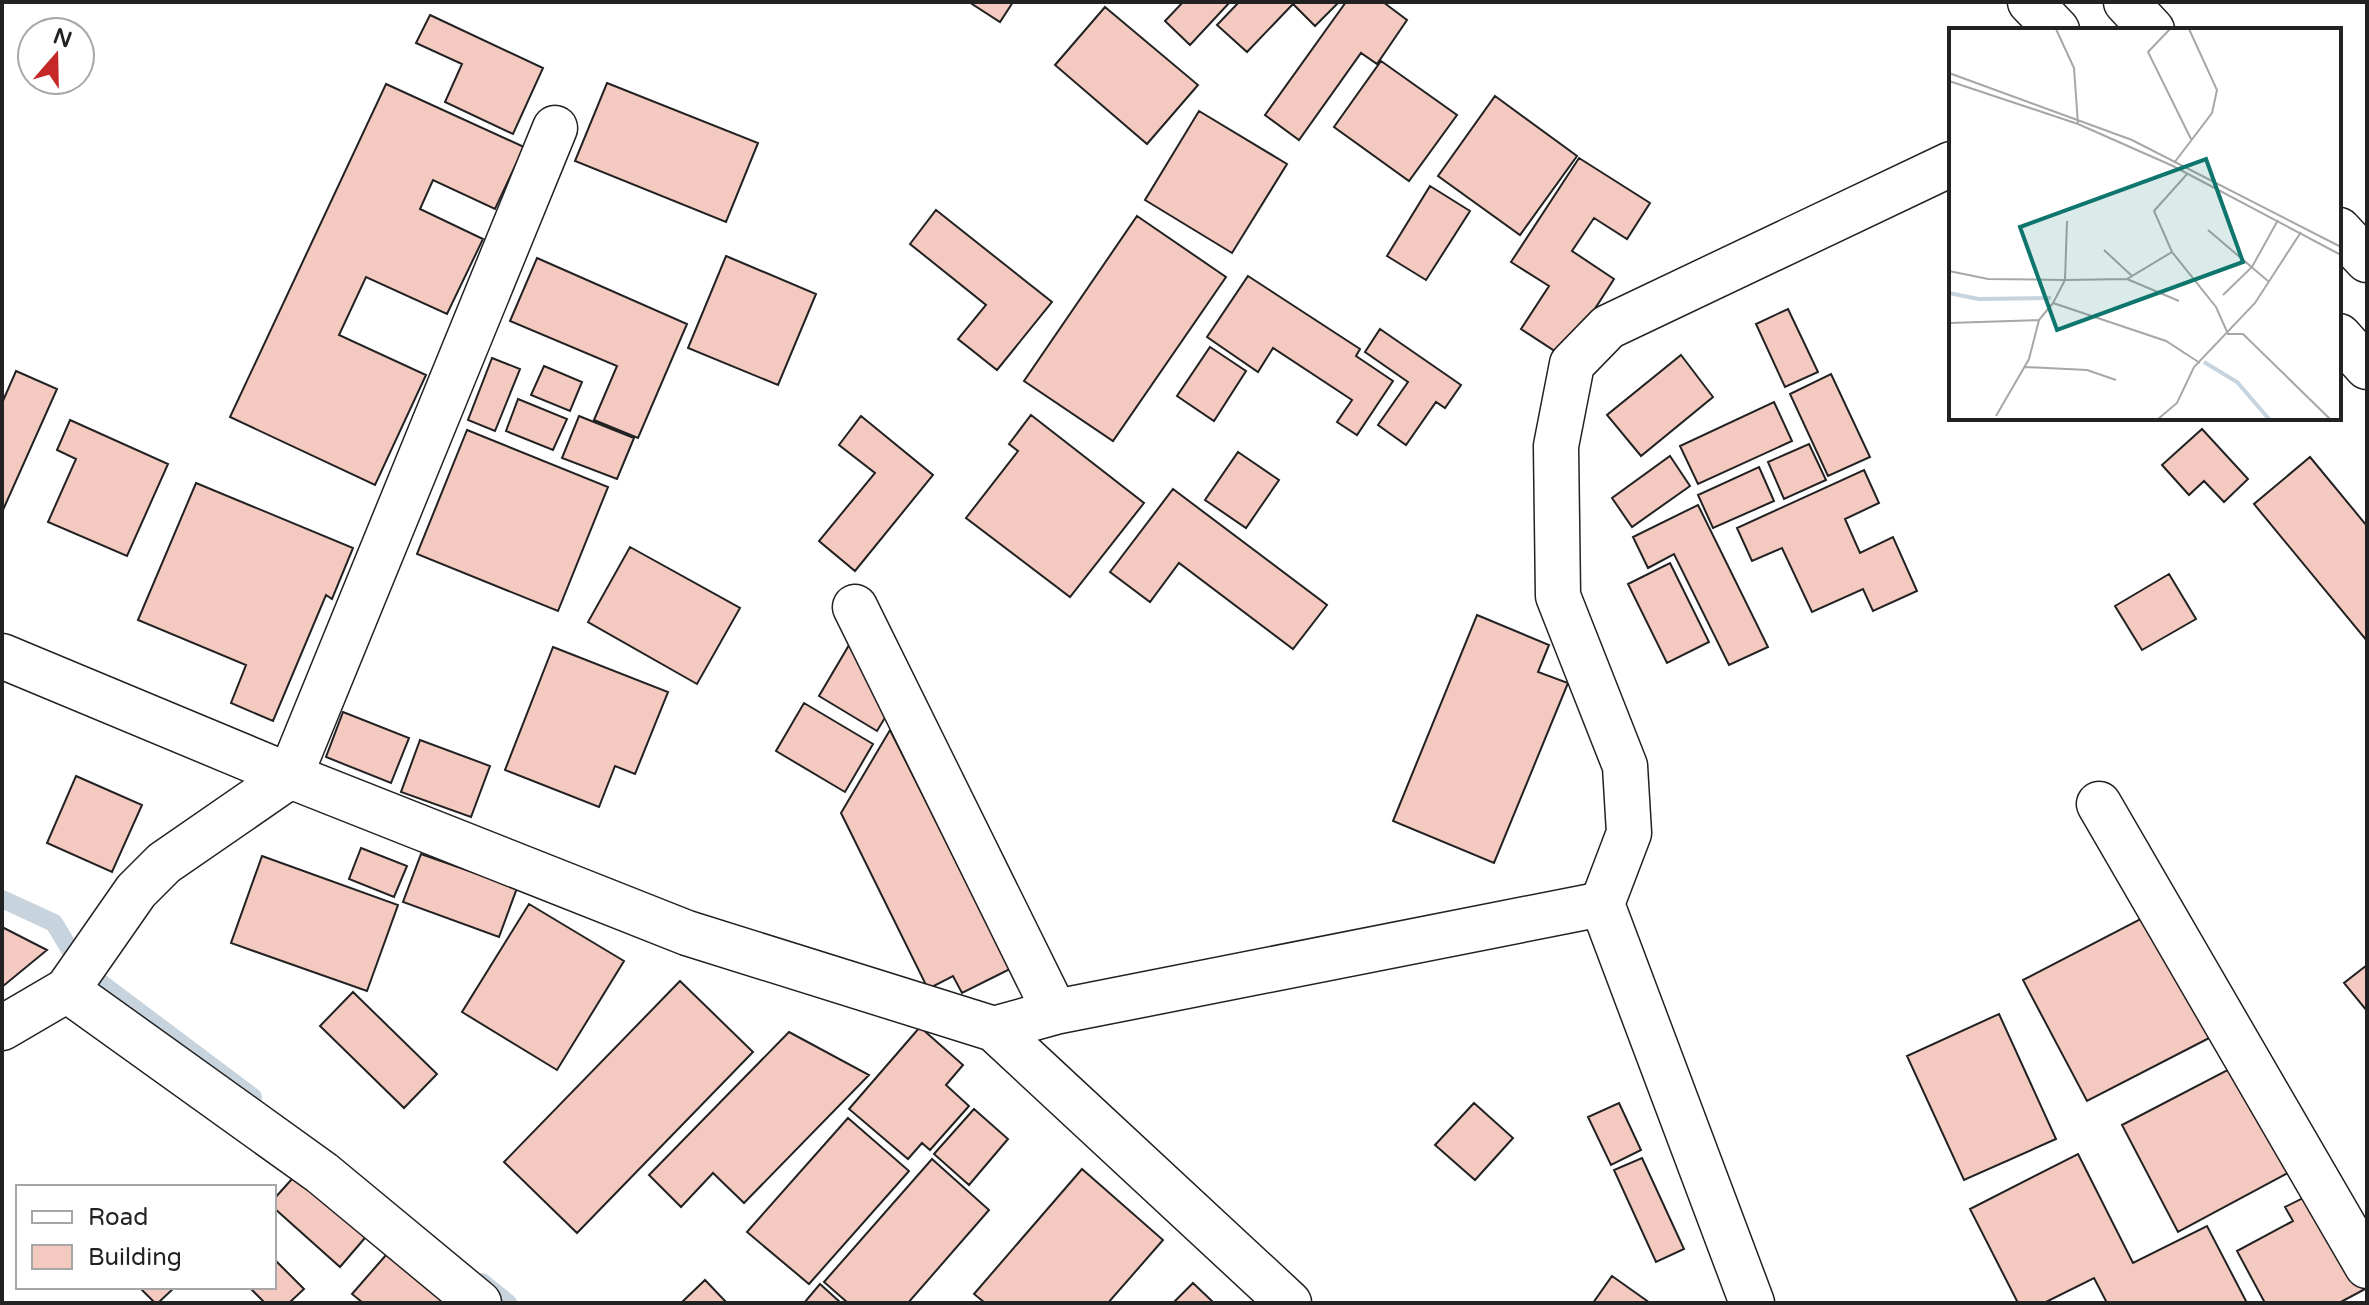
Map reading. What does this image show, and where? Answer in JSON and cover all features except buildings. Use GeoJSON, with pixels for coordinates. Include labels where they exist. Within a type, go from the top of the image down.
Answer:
{"type":"FeatureCollection","features":[{"type":"Feature","properties":{"kind":"street"},"geometry":{"type":"LineString","coordinates":[[2030,2],[2055,28]]}},
{"type":"Feature","properties":{"kind":"street"},"geometry":{"type":"LineString","coordinates":[[2126,2],[2150,28]]}},
{"type":"Feature","properties":{"kind":"street"},"geometry":{"type":"LineString","coordinates":[[2,1028],[67,990],[136,891],[164,863],[290,776],[555,128]]}},
{"type":"Feature","properties":{"kind":"street"},"geometry":{"type":"LineString","coordinates":[[1752,1303],[1602,904],[1629,833],[1625,766],[1558,596],[1556,446],[1572,364],[1608,327],[1949,165]]}},
{"type":"Feature","properties":{"kind":"street"},"geometry":{"type":"LineString","coordinates":[[2341,232],[2367,260]]}},
{"type":"Feature","properties":{"kind":"street"},"geometry":{"type":"LineString","coordinates":[[2341,338],[2367,367]]}},
{"type":"Feature","properties":{"kind":"street"},"geometry":{"type":"LineString","coordinates":[[855,607],[1055,1012]]}},
{"type":"Feature","properties":{"kind":"street"},"geometry":{"type":"LineString","coordinates":[[2,656],[290,776],[687,933],[994,1029],[1289,1303]]}},
{"type":"Feature","properties":{"kind":"street"},"geometry":{"type":"LineString","coordinates":[[2099,804],[2367,1266]]}},
{"type":"Feature","properties":{"kind":"street"},"geometry":{"type":"LineString","coordinates":[[994,1029],[1055,1012],[1602,904]]}},
{"type":"Feature","properties":{"kind":"street"},"geometry":{"type":"LineString","coordinates":[[67,990],[322,1173],[479,1303]]}},
{"type":"Feature","properties":{"kind":"waterway"},"geometry":{"type":"LineString","coordinates":[[2,899],[54,923],[81,968],[253,1097]]}},
{"type":"Feature","properties":{"kind":"waterway"},"geometry":{"type":"LineString","coordinates":[[482,1282],[508,1303]]}}]}
